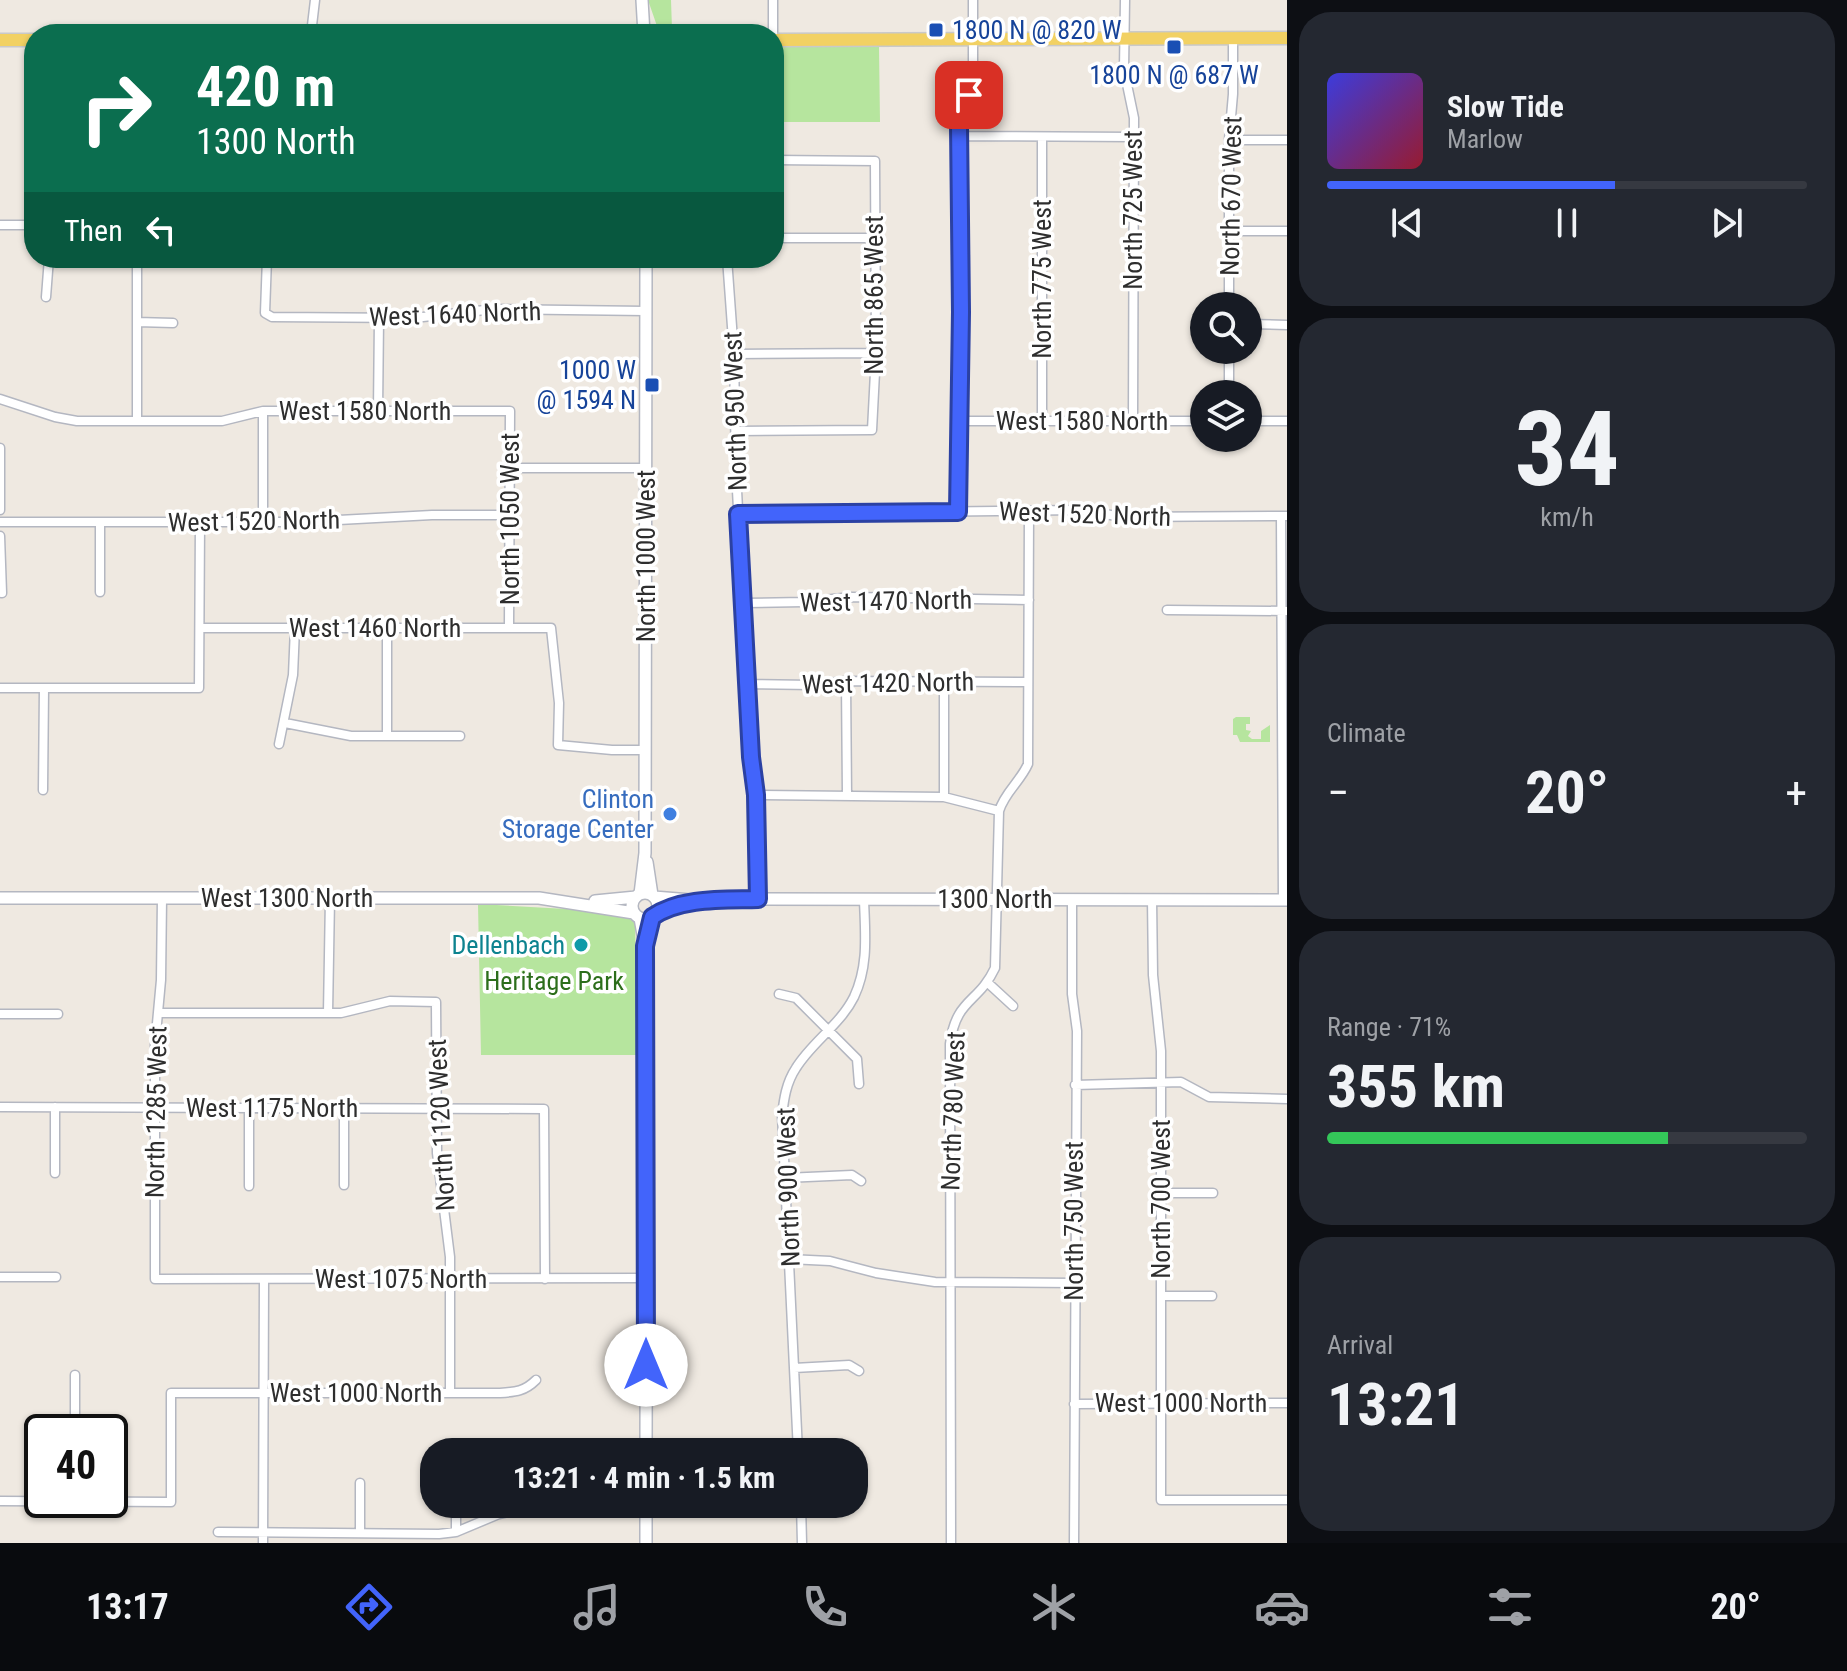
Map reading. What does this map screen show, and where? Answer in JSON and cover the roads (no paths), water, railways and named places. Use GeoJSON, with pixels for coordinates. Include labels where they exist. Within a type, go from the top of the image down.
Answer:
{"type":"FeatureCollection","features":[{"type":"Feature","properties":{"kind":"main road"},"geometry":{"type":"LineString","coordinates":[[784,40],[1287,38]]}},
{"type":"Feature","properties":{"kind":"main road"},"geometry":{"type":"LineString","coordinates":[[0,40],[24,40]]}},
{"type":"Feature","properties":{"kind":"street"},"geometry":{"type":"LineString","coordinates":[[312,24],[315,0]]}},
{"type":"Feature","properties":{"kind":"street"},"geometry":{"type":"LineString","coordinates":[[642,0],[643,24]]}},
{"type":"Feature","properties":{"kind":"street"},"geometry":{"type":"LineString","coordinates":[[773,0],[773,24]]}},
{"type":"Feature","properties":{"kind":"street"},"geometry":{"type":"LineString","coordinates":[[958,512],[961,312],[959,136],[962,111],[973,80],[973,0]]}},
{"type":"Feature","properties":{"kind":"street","name":"North 725 West"},"geometry":{"type":"LineString","coordinates":[[1125,0],[1124,70],[1134,118],[1133,421]]}},
{"type":"Feature","properties":{"kind":"street","name":"North 670 West"},"geometry":{"type":"LineString","coordinates":[[1229,292],[1233,38]]}},
{"type":"Feature","properties":{"kind":"street"},"geometry":{"type":"LineString","coordinates":[[959,136],[1133,137]]}},
{"type":"Feature","properties":{"kind":"street","name":"North 775 West"},"geometry":{"type":"LineString","coordinates":[[1042,137],[1042,421]]}},
{"type":"Feature","properties":{"kind":"street"},"geometry":{"type":"LineString","coordinates":[[1229,140],[1287,140]]}},
{"type":"Feature","properties":{"kind":"street","name":"North 865 West"},"geometry":{"type":"LineString","coordinates":[[736,431],[872,430],[876,353],[875,161],[784,160]]}},
{"type":"Feature","properties":{"kind":"street"},"geometry":{"type":"LineString","coordinates":[[0,225],[24,225]]}},
{"type":"Feature","properties":{"kind":"street"},"geometry":{"type":"LineString","coordinates":[[1229,231],[1287,231]]}},
{"type":"Feature","properties":{"kind":"street"},"geometry":{"type":"LineString","coordinates":[[784,238],[875,238]]}},
{"type":"Feature","properties":{"kind":"street"},"geometry":{"type":"LineString","coordinates":[[46,297],[48,268]]}},
{"type":"Feature","properties":{"kind":"street"},"geometry":{"type":"LineString","coordinates":[[137,268],[137,421]]}},
{"type":"Feature","properties":{"kind":"street","name":"West 1640 North"},"geometry":{"type":"LineString","coordinates":[[267,268],[265,313],[272,317],[435,317],[494,309],[646,311]]}},
{"type":"Feature","properties":{"kind":"street","name":"North 1000 West"},"geometry":{"type":"LineString","coordinates":[[646,268],[646,896]]}},
{"type":"Feature","properties":{"kind":"street","name":"North 950 West"},"geometry":{"type":"LineString","coordinates":[[728,268],[747,684],[756,795],[758,899]]}},
{"type":"Feature","properties":{"kind":"street"},"geometry":{"type":"LineString","coordinates":[[378,411],[379,318]]}},
{"type":"Feature","properties":{"kind":"street"},"geometry":{"type":"LineString","coordinates":[[137,322],[173,323]]}},
{"type":"Feature","properties":{"kind":"street"},"geometry":{"type":"LineString","coordinates":[[1262,324],[1287,325]]}},
{"type":"Feature","properties":{"kind":"street"},"geometry":{"type":"LineString","coordinates":[[734,354],[876,353]]}},
{"type":"Feature","properties":{"kind":"street","name":"West 1580 North"},"geometry":{"type":"LineString","coordinates":[[0,399],[77,421],[222,421],[263,411],[510,411]]}},
{"type":"Feature","properties":{"kind":"street"},"geometry":{"type":"LineString","coordinates":[[263,411],[263,522]]}},
{"type":"Feature","properties":{"kind":"street","name":"North 1050 West"},"geometry":{"type":"LineString","coordinates":[[509,628],[510,411]]}},
{"type":"Feature","properties":{"kind":"street","name":"West 1580 North"},"geometry":{"type":"LineString","coordinates":[[959,421],[1190,421]]}},
{"type":"Feature","properties":{"kind":"street"},"geometry":{"type":"LineString","coordinates":[[1262,421],[1287,421]]}},
{"type":"Feature","properties":{"kind":"street"},"geometry":{"type":"LineString","coordinates":[[0,448],[0,510]]}},
{"type":"Feature","properties":{"kind":"street"},"geometry":{"type":"LineString","coordinates":[[511,468],[646,468]]}},
{"type":"Feature","properties":{"kind":"street","name":"West 1520 North"},"geometry":{"type":"LineString","coordinates":[[738,514],[1080,510],[1123,517],[1284,516]]}},
{"type":"Feature","properties":{"kind":"street"},"geometry":{"type":"LineString","coordinates":[[1013,1006],[988,983],[997,956],[999,811],[1004,797],[1023,775],[1028,764],[1029,511]]}},
{"type":"Feature","properties":{"kind":"street","name":"West 1520 North"},"geometry":{"type":"LineString","coordinates":[[0,522],[341,521],[432,515],[509,515]]}},
{"type":"Feature","properties":{"kind":"street"},"geometry":{"type":"LineString","coordinates":[[1284,516],[1285,900]]}},
{"type":"Feature","properties":{"kind":"street"},"geometry":{"type":"LineString","coordinates":[[100,522],[100,592]]}},
{"type":"Feature","properties":{"kind":"street"},"geometry":{"type":"LineString","coordinates":[[0,688],[199,688],[200,522]]}},
{"type":"Feature","properties":{"kind":"street"},"geometry":{"type":"LineString","coordinates":[[0,536],[2,593]]}},
{"type":"Feature","properties":{"kind":"street","name":"West 1470 North"},"geometry":{"type":"LineString","coordinates":[[743,603],[852,597],[1029,600]]}},
{"type":"Feature","properties":{"kind":"street"},"geometry":{"type":"LineString","coordinates":[[1167,610],[1284,611]]}},
{"type":"Feature","properties":{"kind":"street","name":"West 1460 North"},"geometry":{"type":"LineString","coordinates":[[200,628],[551,628]]}},
{"type":"Feature","properties":{"kind":"street"},"geometry":{"type":"LineString","coordinates":[[279,744],[293,675],[295,628]]}},
{"type":"Feature","properties":{"kind":"street"},"geometry":{"type":"LineString","coordinates":[[387,628],[387,736]]}},
{"type":"Feature","properties":{"kind":"street","name":"North 1050 West"},"geometry":{"type":"LineString","coordinates":[[551,628],[559,703],[558,745],[646,750]]}},
{"type":"Feature","properties":{"kind":"street"},"geometry":{"type":"LineString","coordinates":[[846,681],[847,796]]}},
{"type":"Feature","properties":{"kind":"street"},"geometry":{"type":"LineString","coordinates":[[944,681],[944,797]]}},
{"type":"Feature","properties":{"kind":"street","name":"West 1420 North"},"geometry":{"type":"LineString","coordinates":[[747,684],[1028,682]]}},
{"type":"Feature","properties":{"kind":"street"},"geometry":{"type":"LineString","coordinates":[[43,790],[44,688]]}},
{"type":"Feature","properties":{"kind":"street"},"geometry":{"type":"LineString","coordinates":[[285,723],[351,736],[460,736]]}},
{"type":"Feature","properties":{"kind":"street"},"geometry":{"type":"LineString","coordinates":[[756,795],[944,797],[999,811]]}},
{"type":"Feature","properties":{"kind":"street"},"geometry":{"type":"LineString","coordinates":[[645,916],[658,906],[646,896],[632,904],[645,916],[646,1438]]}},
{"type":"Feature","properties":{"kind":"street","name":"1300 North"},"geometry":{"type":"LineString","coordinates":[[646,896],[703,901],[1285,900]]}},
{"type":"Feature","properties":{"kind":"street","name":"West 1300 North"},"geometry":{"type":"LineString","coordinates":[[575,902],[646,896]]}},
{"type":"Feature","properties":{"kind":"street","name":"West 1300 North"},"geometry":{"type":"LineString","coordinates":[[0,898],[539,898],[645,916]]}},
{"type":"Feature","properties":{"kind":"street","name":"North 1285 West"},"geometry":{"type":"LineString","coordinates":[[155,1279],[155,1045],[161,980],[162,898]]}},
{"type":"Feature","properties":{"kind":"street"},"geometry":{"type":"LineString","coordinates":[[158,1013],[328,1013],[330,898]]}},
{"type":"Feature","properties":{"kind":"street","name":"North 900 West"},"geometry":{"type":"LineString","coordinates":[[797,1438],[782,1115],[786,1089],[794,1070],[844,1014],[861,977],[866,954],[864,899]]}},
{"type":"Feature","properties":{"kind":"street","name":"North 750 West"},"geometry":{"type":"LineString","coordinates":[[1072,899],[1072,994],[1077,1031],[1074,1543]]}},
{"type":"Feature","properties":{"kind":"street","name":"North 700 West"},"geometry":{"type":"LineString","coordinates":[[1152,899],[1153,975],[1161,1051],[1161,1500],[1287,1500]]}},
{"type":"Feature","properties":{"kind":"street","name":"1300 North"},"geometry":{"type":"LineString","coordinates":[[645,916],[703,901]]}},
{"type":"Feature","properties":{"kind":"street","name":"North 780 West"},"geometry":{"type":"LineString","coordinates":[[951,1543],[951,1034],[961,1008],[988,983]]}},
{"type":"Feature","properties":{"kind":"street"},"geometry":{"type":"LineString","coordinates":[[779,994],[796,998],[857,1059],[859,1084]]}},
{"type":"Feature","properties":{"kind":"street","name":"North 1120 West"},"geometry":{"type":"LineString","coordinates":[[328,1013],[341,1013],[390,1001],[436,1002],[439,1182],[450,1279],[450,1393]]}},
{"type":"Feature","properties":{"kind":"street"},"geometry":{"type":"LineString","coordinates":[[0,1014],[58,1014]]}},
{"type":"Feature","properties":{"kind":"street"},"geometry":{"type":"LineString","coordinates":[[1075,1085],[1181,1082],[1209,1097],[1287,1099]]}},
{"type":"Feature","properties":{"kind":"street","name":"West 1175 North"},"geometry":{"type":"LineString","coordinates":[[0,1107],[544,1109],[545,1279]]}},
{"type":"Feature","properties":{"kind":"street"},"geometry":{"type":"LineString","coordinates":[[55,1107],[55,1173]]}},
{"type":"Feature","properties":{"kind":"street"},"geometry":{"type":"LineString","coordinates":[[249,1108],[249,1186]]}},
{"type":"Feature","properties":{"kind":"street"},"geometry":{"type":"LineString","coordinates":[[344,1108],[344,1185]]}},
{"type":"Feature","properties":{"kind":"street"},"geometry":{"type":"LineString","coordinates":[[785,1178],[852,1175],[861,1181]]}},
{"type":"Feature","properties":{"kind":"street"},"geometry":{"type":"LineString","coordinates":[[1161,1193],[1213,1193]]}},
{"type":"Feature","properties":{"kind":"street"},"geometry":{"type":"LineString","coordinates":[[789,1259],[812,1258],[876,1273],[951,1282],[1074,1283]]}},
{"type":"Feature","properties":{"kind":"street"},"geometry":{"type":"LineString","coordinates":[[0,1277],[56,1277]]}},
{"type":"Feature","properties":{"kind":"street","name":"West 1075 North"},"geometry":{"type":"LineString","coordinates":[[155,1279],[647,1278]]}},
{"type":"Feature","properties":{"kind":"street"},"geometry":{"type":"LineString","coordinates":[[263,1543],[264,1279]]}},
{"type":"Feature","properties":{"kind":"street"},"geometry":{"type":"LineString","coordinates":[[1161,1296],[1212,1296]]}},
{"type":"Feature","properties":{"kind":"street"},"geometry":{"type":"LineString","coordinates":[[794,1368],[849,1365],[859,1371]]}},
{"type":"Feature","properties":{"kind":"street"},"geometry":{"type":"LineString","coordinates":[[75,1375],[75,1414]]}},
{"type":"Feature","properties":{"kind":"street","name":"West 1000 North"},"geometry":{"type":"LineString","coordinates":[[128,1502],[171,1502],[171,1393],[518,1392],[536,1380]]}},
{"type":"Feature","properties":{"kind":"street","name":"West 1000 North"},"geometry":{"type":"LineString","coordinates":[[1074,1404],[1287,1403]]}},
{"type":"Feature","properties":{"kind":"street"},"geometry":{"type":"LineString","coordinates":[[360,1483],[360,1533]]}},
{"type":"Feature","properties":{"kind":"street"},"geometry":{"type":"LineString","coordinates":[[0,1501],[24,1501]]}},
{"type":"Feature","properties":{"kind":"street"},"geometry":{"type":"LineString","coordinates":[[456,1518],[456,1532]]}},
{"type":"Feature","properties":{"kind":"street"},"geometry":{"type":"LineString","coordinates":[[218,1532],[439,1534],[456,1532],[489,1518]]}},
{"type":"Feature","properties":{"kind":"street"},"geometry":{"type":"LineString","coordinates":[[646,1518],[646,1543]]}},
{"type":"Feature","properties":{"kind":"street"},"geometry":{"type":"LineString","coordinates":[[801,1518],[802,1543]]}},
{"type":"Feature","properties":{"kind":"place","name":"1800 N @ 820 W"},"geometry":{"type":"Point","coordinates":[936,30]}},
{"type":"Feature","properties":{"kind":"place","name":"1800 N @ 687 W"},"geometry":{"type":"Point","coordinates":[1174,47]}},
{"type":"Feature","properties":{"kind":"place","name":"1000 W @ 1594 N"},"geometry":{"type":"Point","coordinates":[652,385]}},
{"type":"Feature","properties":{"kind":"place","name":"Clinton Storage Center"},"geometry":{"type":"Point","coordinates":[670,814]}},
{"type":"Feature","properties":{"kind":"place","name":"Dellenbach"},"geometry":{"type":"Point","coordinates":[581,945]}},
{"type":"Feature","properties":{"kind":"park label","name":"Heritage Park"},"geometry":{"type":"Point","coordinates":[554,981]}}]}
